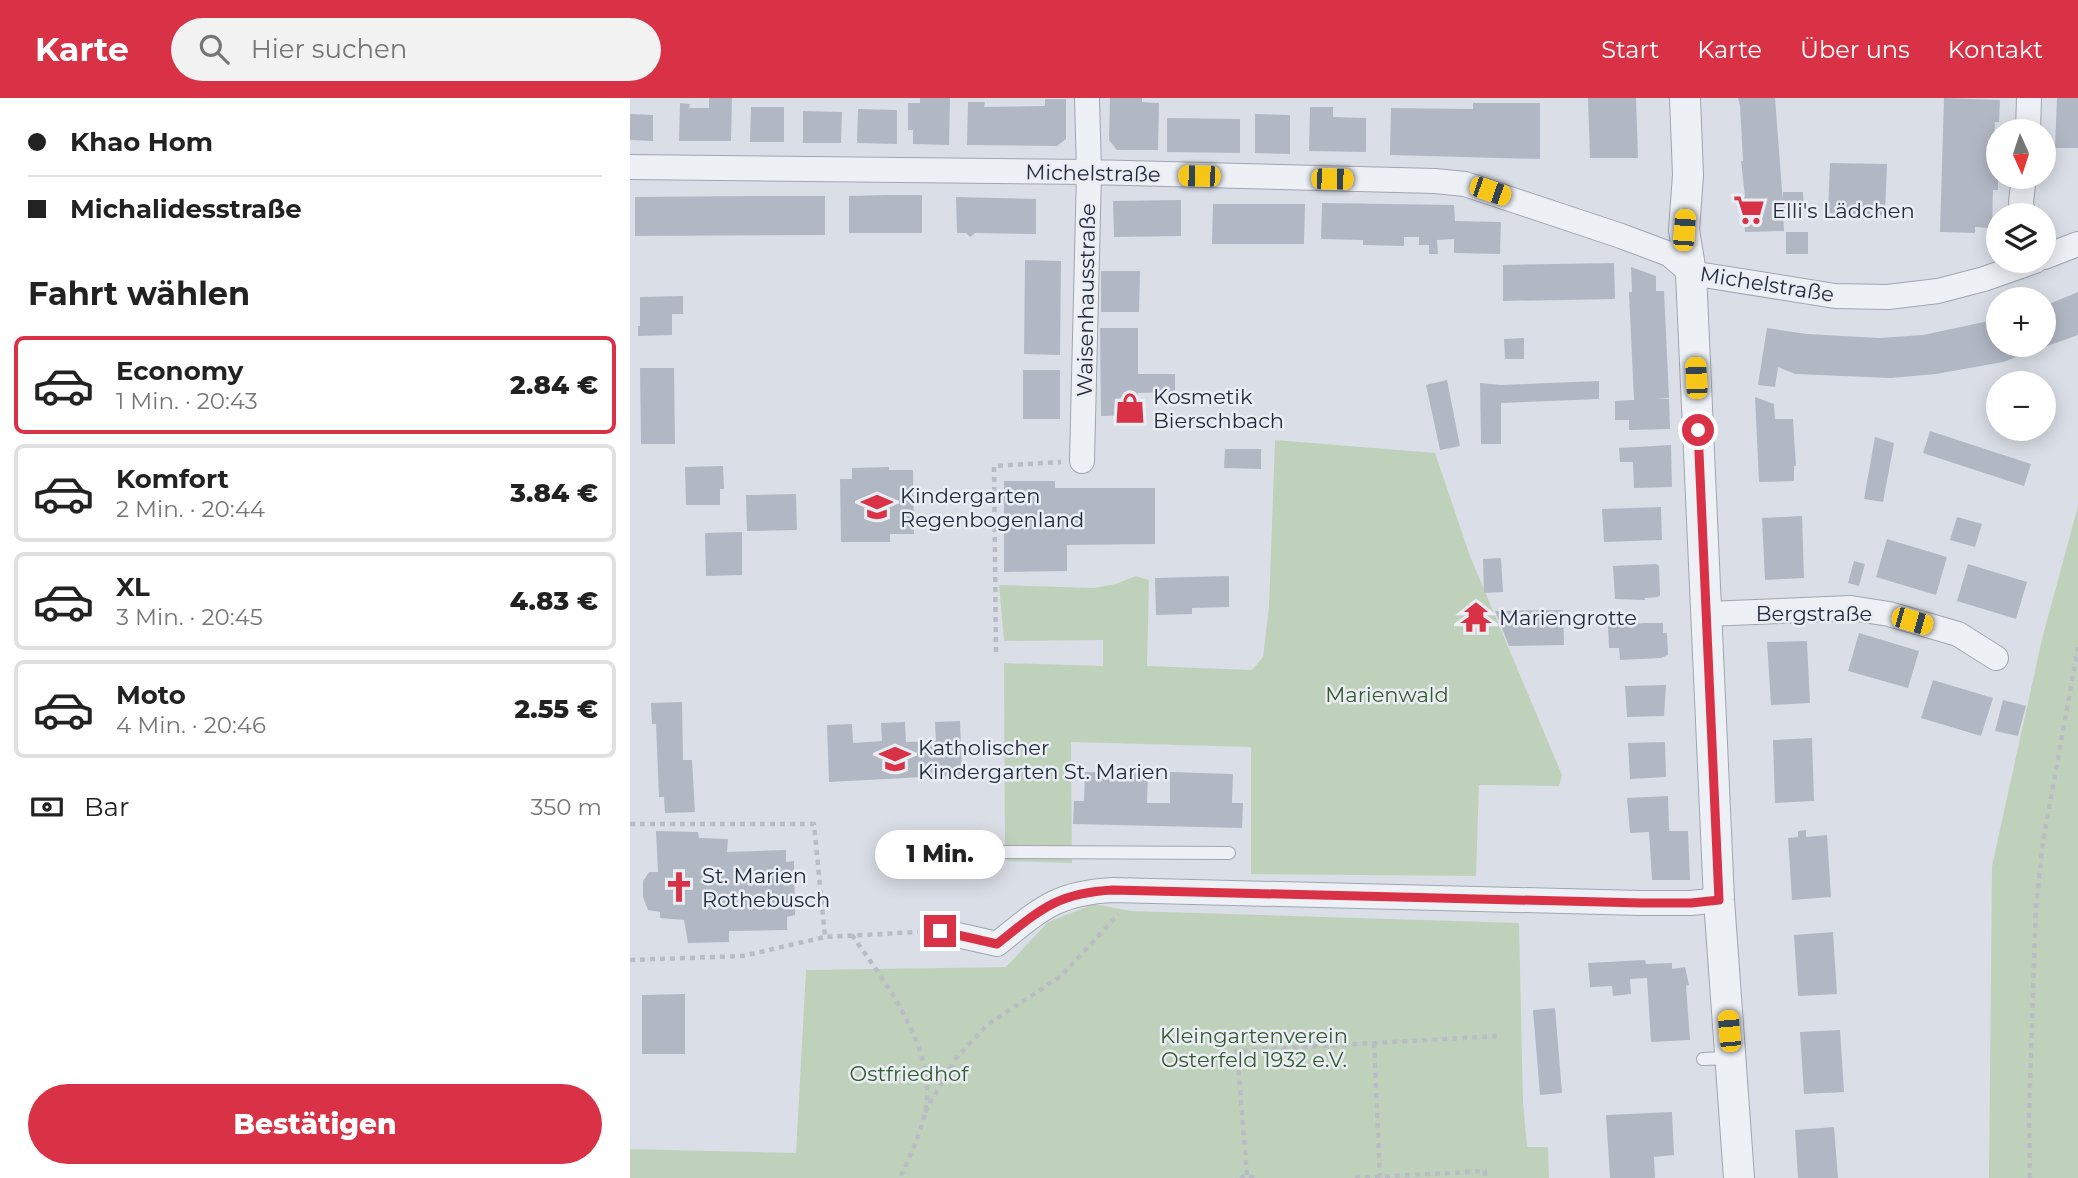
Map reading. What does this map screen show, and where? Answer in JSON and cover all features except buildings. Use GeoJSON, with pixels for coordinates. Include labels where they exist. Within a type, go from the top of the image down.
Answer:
{"type":"FeatureCollection","features":[{"type":"Feature","properties":{"kind":"street","name":"Waisenhausstraße"},"geometry":{"type":"LineString","coordinates":[[1082,461],[1089,172],[1087,98]]}},
{"type":"Feature","properties":{"kind":"street"},"geometry":{"type":"LineString","coordinates":[[1685,98],[1688,175],[1684,230],[1691,273],[1719,900],[1717,1058],[1739,1178]]}},
{"type":"Feature","properties":{"kind":"street"},"geometry":{"type":"LineString","coordinates":[[2028,119],[2029,98]]}},
{"type":"Feature","properties":{"kind":"street","name":"Michelstraße"},"geometry":{"type":"LineString","coordinates":[[630,167],[1089,172],[1435,180],[1465,184],[1669,254],[1691,273],[1835,296],[1888,297],[1938,291],[2000,273]]}},
{"type":"Feature","properties":{"kind":"street","name":"Michelstraße"},"geometry":{"type":"LineString","coordinates":[[2056,252],[2078,244]]}},
{"type":"Feature","properties":{"kind":"street","name":"Bergstraße"},"geometry":{"type":"LineString","coordinates":[[1707,614],[1851,608],[1873,611],[1958,634],[1996,658]]}},
{"type":"Feature","properties":{"kind":"street"},"geometry":{"type":"LineString","coordinates":[[940,931],[997,944],[1059,900],[1087,892],[1641,903],[1719,900]]}},
{"type":"Feature","properties":{"kind":"lane"},"geometry":{"type":"LineString","coordinates":[[997,852],[1229,853]]}},
{"type":"Feature","properties":{"kind":"path"},"geometry":{"type":"LineString","coordinates":[[996,652],[995,466],[1082,461]]}},
{"type":"Feature","properties":{"kind":"path"},"geometry":{"type":"LineString","coordinates":[[2030,1178],[2029,1113],[2036,906],[2043,842],[2077,651]]}},
{"type":"Feature","properties":{"kind":"path"},"geometry":{"type":"LineString","coordinates":[[630,824],[814,824],[825,937]]}},
{"type":"Feature","properties":{"kind":"path"},"geometry":{"type":"LineString","coordinates":[[900,1178],[925,1112],[956,1058],[987,1025],[1061,975],[1141,891]]}},
{"type":"Feature","properties":{"kind":"path"},"geometry":{"type":"LineString","coordinates":[[630,960],[743,956],[825,937],[940,931]]}},
{"type":"Feature","properties":{"kind":"path"},"geometry":{"type":"LineString","coordinates":[[852,935],[903,1011],[927,1074],[925,1112]]}},
{"type":"Feature","properties":{"kind":"path"},"geometry":{"type":"LineString","coordinates":[[1247,1175],[1237,1051],[1497,1036]]}},
{"type":"Feature","properties":{"kind":"path"},"geometry":{"type":"LineString","coordinates":[[1374,1043],[1380,1177]]}},
{"type":"Feature","properties":{"kind":"path"},"geometry":{"type":"LineString","coordinates":[[1355,1178],[1485,1171],[1485,1178]]}},
{"type":"Feature","properties":{"kind":"path"},"geometry":{"type":"LineString","coordinates":[[1240,1178],[1247,1175],[1255,1178]]}},
{"type":"Feature","properties":{"kind":"green space","name":"Marienwald"},"geometry":{"type":"Polygon","coordinates":[[[1275,440],[1435,453],[1470,556],[1562,775],[1559,786],[1479,785],[1476,876],[1251,874],[1251,747],[1071,742],[1072,863],[1005,861],[1004,663],[1103,666],[1103,640],[1004,641],[999,585],[1094,588],[1136,576],[1149,580],[1147,666],[1252,670],[1263,657],[1269,607],[1275,440]]]}},
{"type":"Feature","properties":{"kind":"green space"},"geometry":{"type":"Polygon","coordinates":[[[2078,506],[2078,1178],[1989,1178],[1992,866],[2042,639],[2078,506]]]}},
{"type":"Feature","properties":{"kind":"green space","name":"Kleingartenverein Osterfeld 1932 e.V."},"geometry":{"type":"Polygon","coordinates":[[[1094,904],[1131,911],[1519,923],[1523,1102],[1527,1147],[1548,1147],[1549,1178],[630,1178],[630,1149],[796,1153],[806,970],[1006,967],[1048,922],[1094,904]]]}},
{"type":"Feature","properties":{"kind":"place","name":"Elli's Lädchen"},"geometry":{"type":"Point","coordinates":[1749,210]}},
{"type":"Feature","properties":{"kind":"place","name":"Kosmetik Bierschbach"},"geometry":{"type":"Point","coordinates":[1130,408]}},
{"type":"Feature","properties":{"kind":"place","name":"Kindergarten Regenbogenland"},"geometry":{"type":"Point","coordinates":[877,507]}},
{"type":"Feature","properties":{"kind":"place","name":"Mariengrotte"},"geometry":{"type":"Point","coordinates":[1476,617]}},
{"type":"Feature","properties":{"kind":"place","name":"Katholischer Kindergarten St. Marien"},"geometry":{"type":"Point","coordinates":[895,759]}},
{"type":"Feature","properties":{"kind":"place","name":"St. Marien Rothebusch"},"geometry":{"type":"Point","coordinates":[679,887]}},
{"type":"Feature","properties":{"kind":"route"},"geometry":{"type":"LineString","coordinates":[[940,931],[997,944],[1051,903],[1087,892],[1113,890],[1641,903],[1719,900],[1698,430]]}},
{"type":"Feature","properties":{"kind":"park label","name":"Ostfriedhof"},"geometry":{"type":"Point","coordinates":[909,1073]}}]}
